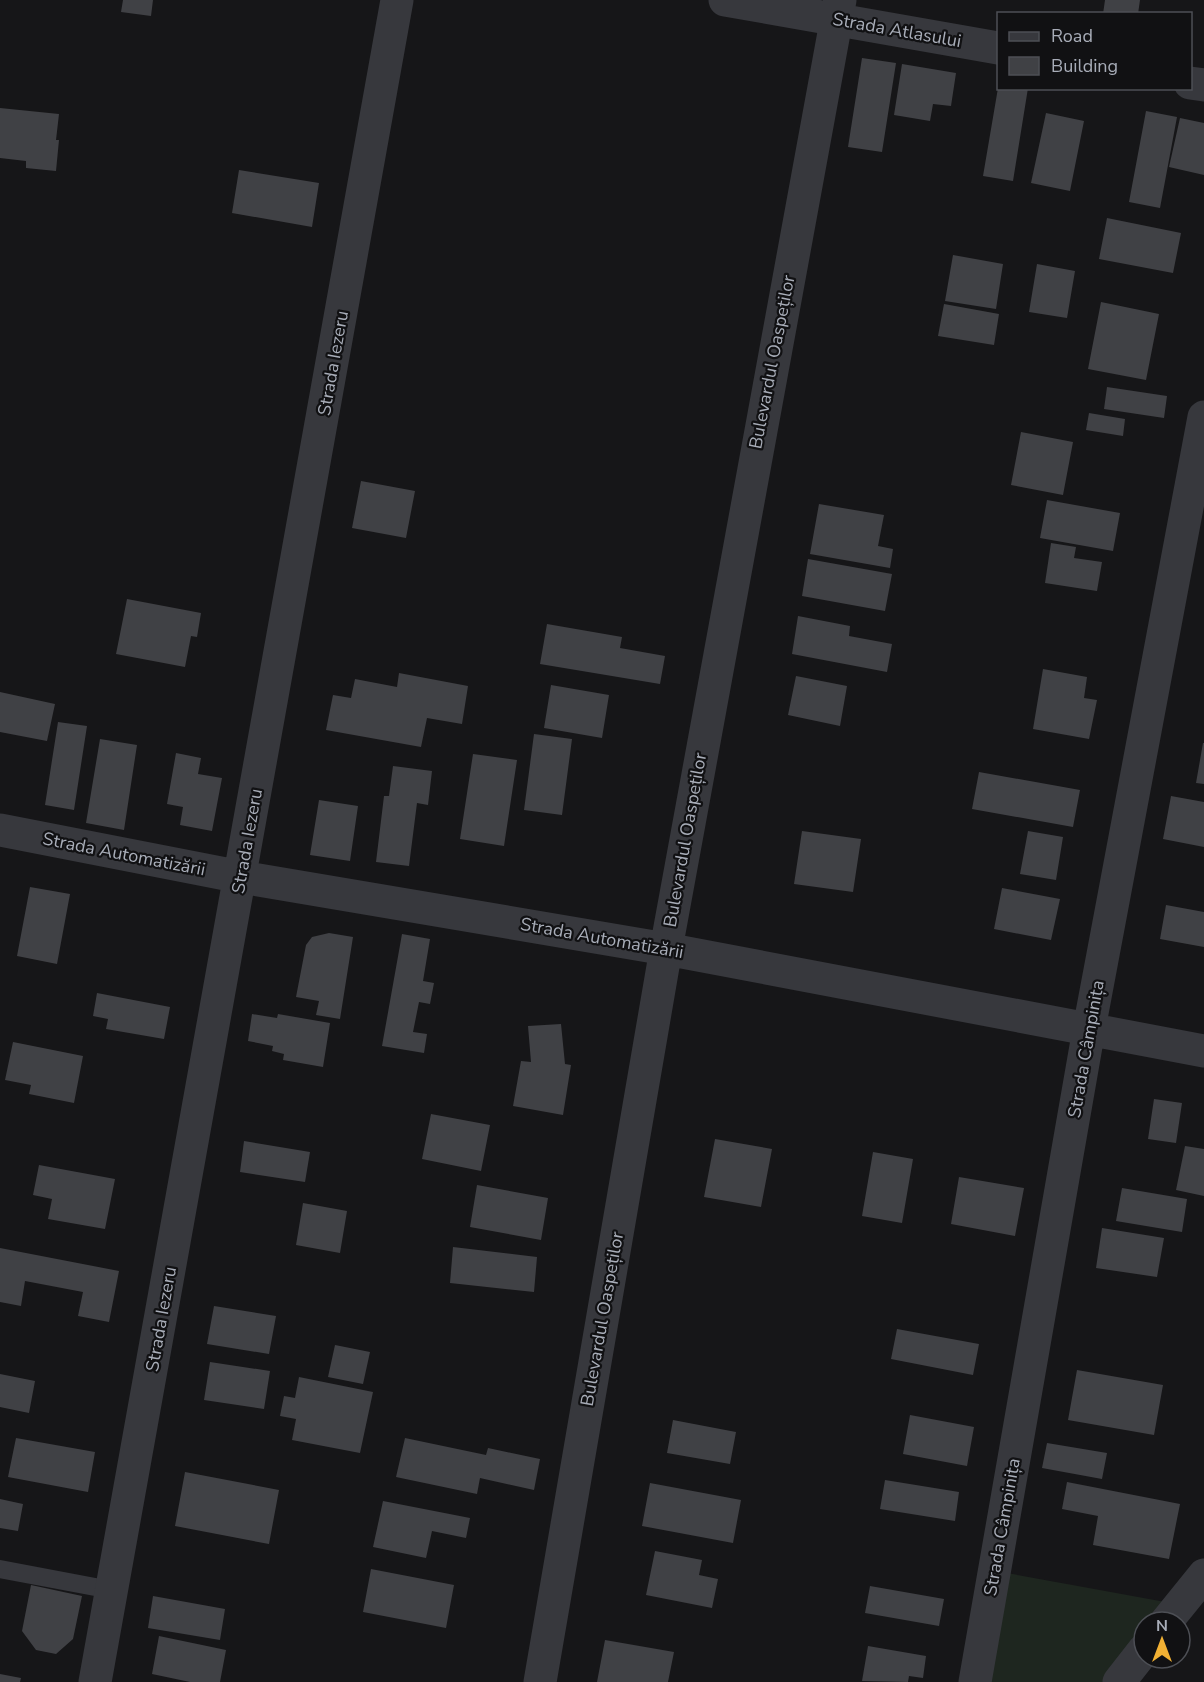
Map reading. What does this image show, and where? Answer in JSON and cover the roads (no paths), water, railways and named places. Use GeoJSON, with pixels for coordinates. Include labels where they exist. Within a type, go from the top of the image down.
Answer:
{"type":"FeatureCollection","features":[{"type":"Feature","properties":{"kind":"street","name":"Strada Iezeru"},"geometry":{"type":"LineString","coordinates":[[95,1682],[397,0]]}},
{"type":"Feature","properties":{"kind":"street","name":"Strada Atlasului"},"geometry":{"type":"LineString","coordinates":[[725,0],[838,10],[997,48]]}},
{"type":"Feature","properties":{"kind":"street","name":"Bulevardul Oaspeților"},"geometry":{"type":"LineString","coordinates":[[540,1682],[666,949],[838,10]]}},
{"type":"Feature","properties":{"kind":"street","name":"Strada Câmpinița"},"geometry":{"type":"LineString","coordinates":[[975,1682],[1089,1029],[1204,417]]}},
{"type":"Feature","properties":{"kind":"street","name":"Strada Automatizării"},"geometry":{"type":"LineString","coordinates":[[0,830],[241,877],[666,949],[1204,1051]]}},
{"type":"Feature","properties":{"kind":"street"},"geometry":{"type":"LineString","coordinates":[[1176,1610],[1204,1575]]}},
{"type":"Feature","properties":{"kind":"street"},"geometry":{"type":"LineString","coordinates":[[1119,1682],[1132,1665]]}},
{"type":"Feature","properties":{"kind":"lane"},"geometry":{"type":"LineString","coordinates":[[0,1569],[111,1590]]}}]}
